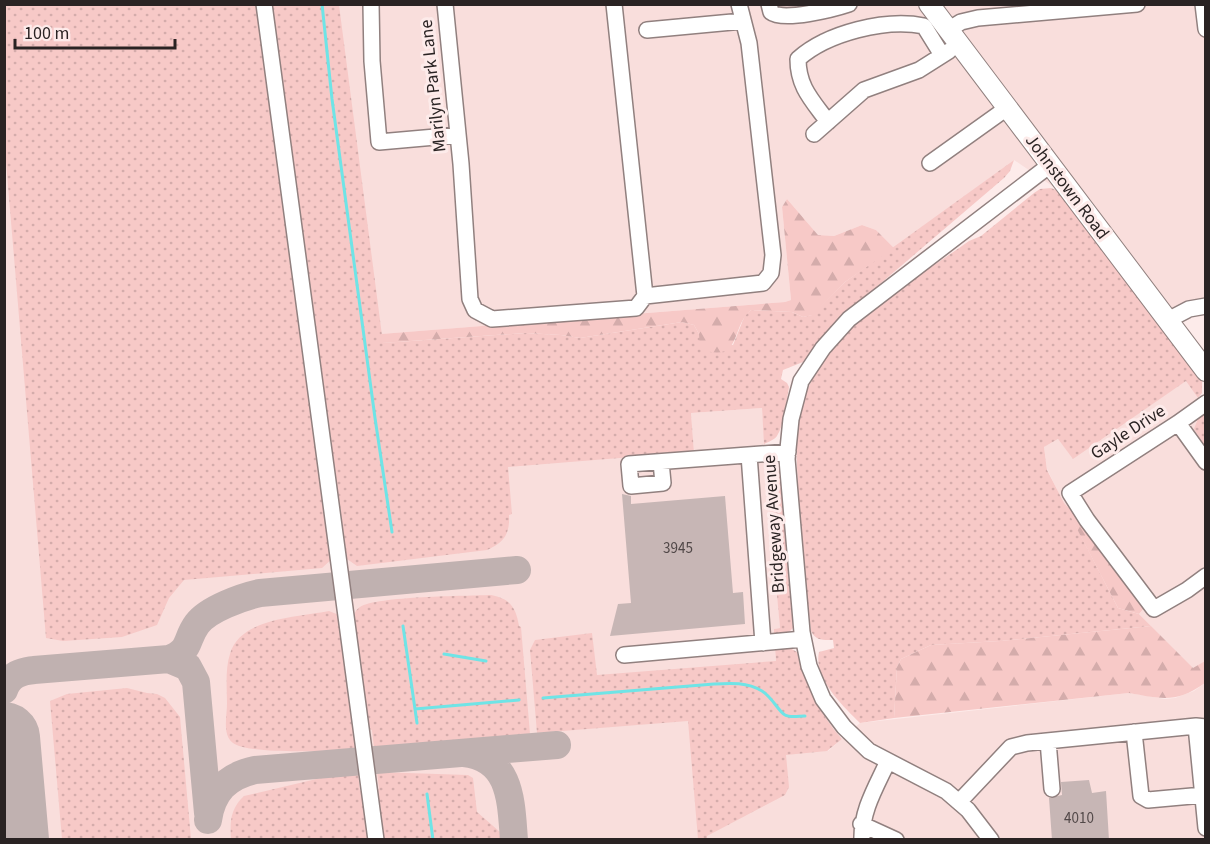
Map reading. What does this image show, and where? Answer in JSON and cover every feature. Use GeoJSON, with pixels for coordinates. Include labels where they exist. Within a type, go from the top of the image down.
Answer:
{"type":"FeatureCollection","features":[{"type":"Feature","properties":{"kind":"main road","name":"Johnstown Road"},"geometry":{"type":"LineString","coordinates":[[939,24],[1007,108],[1206,371]]}},
{"type":"Feature","properties":{"kind":"street"},"geometry":{"type":"LineString","coordinates":[[264,4],[376,840]]}},
{"type":"Feature","properties":{"kind":"street"},"geometry":{"type":"LineString","coordinates":[[371,4],[372,61],[380,142],[458,135]]}},
{"type":"Feature","properties":{"kind":"street","name":"Marilyn Park Lane"},"geometry":{"type":"LineString","coordinates":[[445,4],[461,164],[470,299],[475,310],[492,319],[624,309],[636,308],[645,296]]}},
{"type":"Feature","properties":{"kind":"street"},"geometry":{"type":"LineString","coordinates":[[614,4],[645,296],[763,284],[771,273],[771,243],[749,43],[739,4]]}},
{"type":"Feature","properties":{"kind":"street"},"geometry":{"type":"LineString","coordinates":[[769,4],[771,12],[778,16],[804,9],[827,11],[849,4]]}},
{"type":"Feature","properties":{"kind":"street"},"geometry":{"type":"LineString","coordinates":[[828,122],[801,84],[798,58],[811,48],[852,30],[911,23],[962,22],[1055,8],[1137,4]]}},
{"type":"Feature","properties":{"kind":"street"},"geometry":{"type":"LineString","coordinates":[[1203,4],[1206,29]]}},
{"type":"Feature","properties":{"kind":"street"},"geometry":{"type":"LineString","coordinates":[[647,30],[743,21]]}},
{"type":"Feature","properties":{"kind":"street"},"geometry":{"type":"LineString","coordinates":[[939,24],[942,55]]}},
{"type":"Feature","properties":{"kind":"street"},"geometry":{"type":"LineString","coordinates":[[939,24],[942,55]]}},
{"type":"Feature","properties":{"kind":"street"},"geometry":{"type":"LineString","coordinates":[[814,134],[864,90],[919,70],[942,55]]}},
{"type":"Feature","properties":{"kind":"street"},"geometry":{"type":"LineString","coordinates":[[930,163],[1007,108]]}},
{"type":"Feature","properties":{"kind":"street","name":"Bridgeway Avenue"},"geometry":{"type":"LineString","coordinates":[[991,840],[968,810],[946,791],[869,752],[844,727],[823,699],[809,666],[803,639],[787,459],[791,419],[801,381],[823,348],[849,319],[1050,165]]}},
{"type":"Feature","properties":{"kind":"street"},"geometry":{"type":"LineString","coordinates":[[1168,321],[1189,309],[1206,306]]}},
{"type":"Feature","properties":{"kind":"street","name":"Gayle Drive"},"geometry":{"type":"LineString","coordinates":[[1206,403],[1070,493],[1087,520],[1154,609],[1206,576]]}},
{"type":"Feature","properties":{"kind":"street"},"geometry":{"type":"LineString","coordinates":[[1178,423],[1206,462]]}},
{"type":"Feature","properties":{"kind":"street"},"geometry":{"type":"LineString","coordinates":[[661,462],[788,452]]}},
{"type":"Feature","properties":{"kind":"street"},"geometry":{"type":"LineString","coordinates":[[749,455],[763,643]]}},
{"type":"Feature","properties":{"kind":"street"},"geometry":{"type":"LineString","coordinates":[[624,656],[803,639]]}},
{"type":"Feature","properties":{"kind":"street"},"geometry":{"type":"LineString","coordinates":[[959,802],[1011,747],[1027,743],[1201,726],[1206,828]]}},
{"type":"Feature","properties":{"kind":"street"},"geometry":{"type":"LineString","coordinates":[[1134,732],[1141,796],[1148,800],[1203,795]]}},
{"type":"Feature","properties":{"kind":"street"},"geometry":{"type":"LineString","coordinates":[[1048,741],[1052,789]]}},
{"type":"Feature","properties":{"kind":"street"},"geometry":{"type":"LineString","coordinates":[[888,761],[869,801],[862,832],[896,840]]}},
{"type":"Feature","properties":{"kind":"shaded area"},"geometry":{"type":"Polygon","coordinates":[[[5,5],[1205,5],[1205,311],[1190,314],[1164,331],[1061,192],[1014,160],[894,248],[876,230],[862,225],[834,236],[818,235],[787,199],[782,207],[791,300],[785,302],[382,334],[694,452],[691,413],[762,408],[780,628],[774,629],[776,661],[828,751],[860,723],[1129,693],[1165,699],[1175,698],[1194,691],[1205,683],[1205,839],[5,840],[5,5]]]}},
{"type":"Feature","properties":{"kind":"shaded area"},"geometry":{"type":"Polygon","coordinates":[[[1187,380],[1205,410],[1196,435],[1206,448],[1205,661],[1193,669],[1139,614],[1149,604],[1083,522],[1063,502],[1047,469],[1044,447],[1058,439],[1073,458],[1187,380]]]}},
{"type":"Feature","properties":{"kind":"green space"},"geometry":{"type":"Polygon","coordinates":[[[4,5],[259,5],[333,558],[322,568],[184,580],[169,598],[157,625],[122,637],[63,641],[46,638],[5,150],[4,5]]]}},
{"type":"Feature","properties":{"kind":"green space"},"geometry":{"type":"Polygon","coordinates":[[[272,5],[339,5],[383,343],[526,333],[580,338],[682,322],[694,325],[699,334],[733,345],[745,315],[751,310],[792,312],[803,317],[812,315],[845,282],[1014,160],[1010,171],[1004,178],[846,313],[803,362],[783,370],[781,379],[789,387],[782,425],[773,440],[764,444],[762,408],[691,413],[694,452],[508,467],[512,514],[509,515],[507,533],[498,544],[487,550],[357,566],[347,559],[272,5]]]}},
{"type":"Feature","properties":{"kind":"green space"},"geometry":{"type":"Polygon","coordinates":[[[1051,188],[1061,192],[1202,379],[1202,393],[1198,398],[1186,381],[1073,459],[1058,439],[1044,447],[1047,470],[1118,608],[1139,614],[1151,626],[1000,641],[931,645],[901,659],[897,667],[894,718],[860,723],[831,691],[820,672],[819,652],[834,648],[833,640],[818,638],[811,631],[801,540],[796,454],[798,422],[805,397],[810,384],[830,351],[860,319],[922,273],[969,241],[981,236],[1034,193],[1040,189],[1051,188]]]}},
{"type":"Feature","properties":{"kind":"green space"},"geometry":{"type":"Polygon","coordinates":[[[787,199],[818,235],[834,236],[862,225],[876,230],[894,248],[845,282],[813,315],[803,317],[792,312],[751,310],[740,325],[734,342],[723,352],[700,349],[699,334],[694,325],[682,322],[580,338],[526,333],[382,343],[381,334],[791,300],[782,207],[787,199]]]}},
{"type":"Feature","properties":{"kind":"green space"},"geometry":{"type":"Polygon","coordinates":[[[1205,410],[1205,448],[1194,429],[1199,416],[1205,410]]]}},
{"type":"Feature","properties":{"kind":"green space"},"geometry":{"type":"Polygon","coordinates":[[[765,464],[779,468],[781,475],[793,628],[788,633],[774,635],[774,629],[780,628],[765,464]]]}},
{"type":"Feature","properties":{"kind":"green space"},"geometry":{"type":"Polygon","coordinates":[[[1063,502],[1083,522],[1149,603],[1139,614],[1118,608],[1063,502]]]}},
{"type":"Feature","properties":{"kind":"green space"},"geometry":{"type":"Polygon","coordinates":[[[491,595],[511,605],[521,627],[530,734],[374,748],[372,730],[368,729],[352,619],[357,609],[369,603],[402,599],[491,595]]]}},
{"type":"Feature","properties":{"kind":"green space"},"geometry":{"type":"Polygon","coordinates":[[[329,611],[339,615],[356,731],[353,732],[355,749],[273,751],[242,747],[233,743],[226,730],[227,679],[228,660],[236,642],[245,633],[272,621],[329,611]]]}},
{"type":"Feature","properties":{"kind":"green space"},"geometry":{"type":"Polygon","coordinates":[[[1151,626],[1193,668],[1205,661],[1205,683],[1186,694],[1169,698],[1129,693],[894,718],[897,667],[901,659],[931,645],[1000,641],[1151,626]]]}},
{"type":"Feature","properties":{"kind":"green space"},"geometry":{"type":"Polygon","coordinates":[[[592,633],[597,675],[776,661],[775,648],[790,648],[797,652],[814,698],[842,739],[827,751],[786,755],[789,787],[785,795],[707,836],[707,839],[698,839],[688,721],[537,733],[530,650],[535,640],[592,633]]]}},
{"type":"Feature","properties":{"kind":"green space"},"geometry":{"type":"Polygon","coordinates":[[[127,688],[157,694],[165,698],[180,717],[191,839],[62,839],[50,701],[67,694],[127,688]]]}},
{"type":"Feature","properties":{"kind":"green space"},"geometry":{"type":"Polygon","coordinates":[[[377,772],[468,775],[473,778],[477,812],[500,832],[501,839],[383,839],[376,790],[379,789],[377,772]]]}},
{"type":"Feature","properties":{"kind":"green space"},"geometry":{"type":"Polygon","coordinates":[[[358,774],[360,791],[364,791],[371,839],[231,840],[232,816],[244,796],[325,777],[358,774]]]}},
{"type":"Feature","properties":{"kind":"building"},"geometry":{"type":"Polygon","coordinates":[[[622,494],[631,496],[631,504],[725,496],[733,593],[743,592],[745,624],[610,636],[618,604],[631,603],[622,494]]]}},
{"type":"Feature","properties":{"kind":"building"},"geometry":{"type":"Polygon","coordinates":[[[1089,780],[1092,793],[1106,791],[1109,840],[1052,840],[1049,798],[1062,795],[1061,782],[1089,780]]]}},
{"type":"Feature","properties":{"kind":"waterway"},"geometry":{"type":"LineString","coordinates":[[322,4],[332,99],[392,532]]}},
{"type":"Feature","properties":{"kind":"waterway"},"geometry":{"type":"LineString","coordinates":[[403,626],[417,723]]}},
{"type":"Feature","properties":{"kind":"waterway"},"geometry":{"type":"LineString","coordinates":[[444,654],[486,661]]}},
{"type":"Feature","properties":{"kind":"waterway"},"geometry":{"type":"LineString","coordinates":[[543,698],[727,683],[751,686],[762,691],[785,715],[805,716]]}},
{"type":"Feature","properties":{"kind":"waterway"},"geometry":{"type":"LineString","coordinates":[[415,709],[519,700]]}},
{"type":"Feature","properties":{"kind":"waterway"},"geometry":{"type":"LineString","coordinates":[[427,794],[433,840]]}},
{"type":"Feature","properties":{"kind":"taxiway"},"geometry":{"type":"LineString","coordinates":[[34,670],[169,659],[185,648],[197,624],[209,613],[260,593],[517,570]]}},
{"type":"Feature","properties":{"kind":"taxiway"},"geometry":{"type":"LineString","coordinates":[[169,659],[188,667],[196,682],[208,813]]}},
{"type":"Feature","properties":{"kind":"taxiway"},"geometry":{"type":"LineString","coordinates":[[4,690],[16,675],[35,670]]}},
{"type":"Feature","properties":{"kind":"taxiway"},"geometry":{"type":"LineString","coordinates":[[208,820],[213,801],[222,787],[236,776],[255,770],[557,745]]}},
{"type":"Feature","properties":{"kind":"taxiway"},"geometry":{"type":"LineString","coordinates":[[464,753],[480,757],[492,764],[500,773],[510,798],[514,840]]}},
{"type":"Feature","properties":{"kind":"runway"},"geometry":{"type":"LineString","coordinates":[[4,738],[13,840]]}}]}
